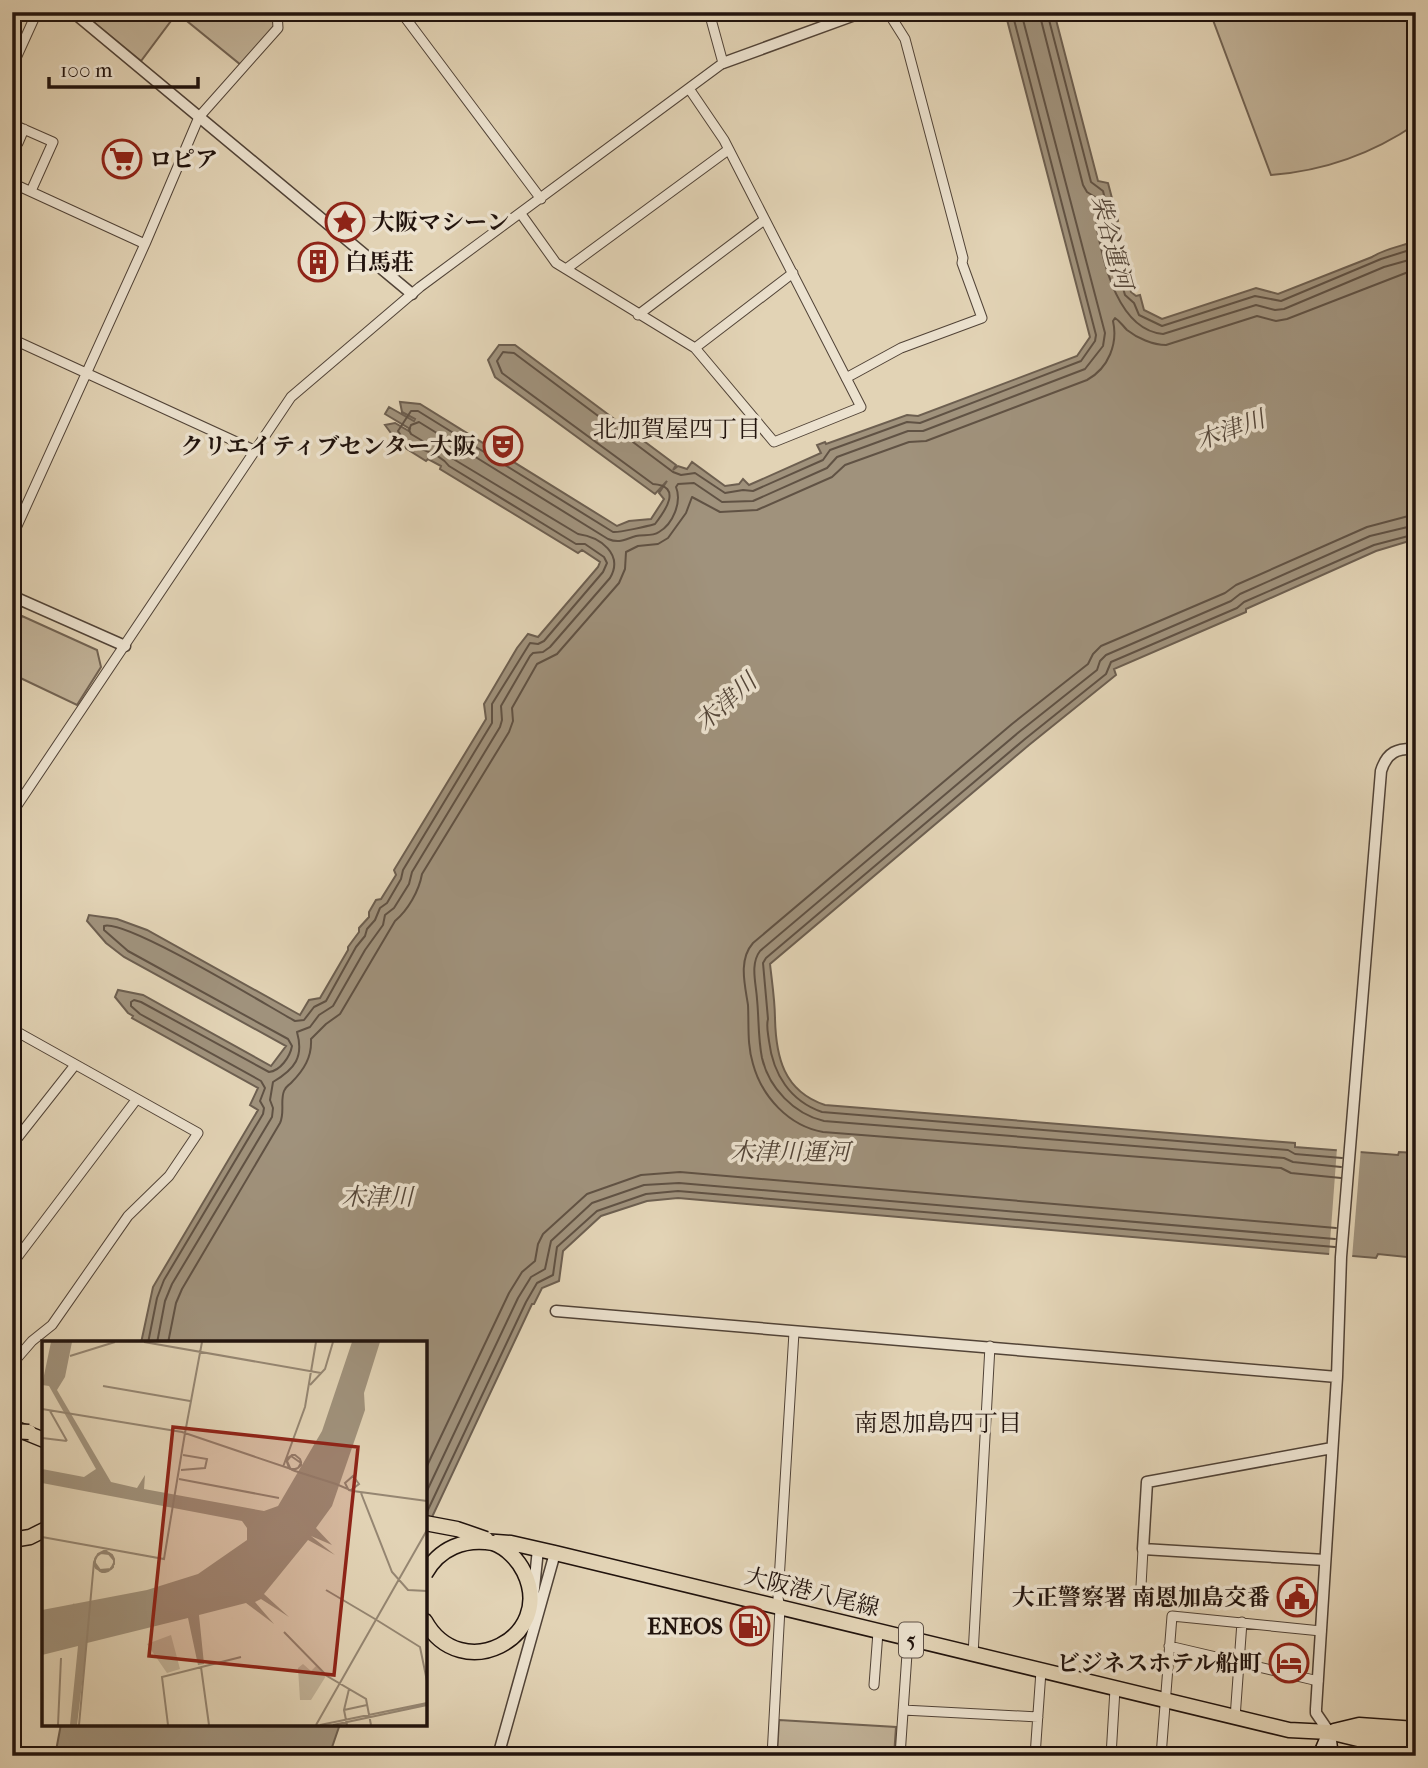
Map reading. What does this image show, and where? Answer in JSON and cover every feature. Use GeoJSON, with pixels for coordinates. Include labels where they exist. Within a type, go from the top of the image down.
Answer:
{"type":"FeatureCollection","features":[{"type":"Feature","properties":{"kind":"main road"},"geometry":{"type":"LineString","coordinates":[[12,1430],[42,1438]]}},
{"type":"Feature","properties":{"kind":"main road"},"geometry":{"type":"LineString","coordinates":[[12,1430],[42,1438]]}},
{"type":"Feature","properties":{"kind":"main road","name":"大阪港八尾線"},"geometry":{"type":"LineString","coordinates":[[427,1523],[457,1530],[500,1545],[522,1568],[529,1585],[530,1601],[527,1618],[519,1632],[503,1645],[489,1651],[468,1652],[450,1647],[435,1636],[427,1623]]}},
{"type":"Feature","properties":{"kind":"main road"},"geometry":{"type":"LineString","coordinates":[[12,1540],[42,1532]]}},
{"type":"Feature","properties":{"kind":"main road","name":"大阪港八尾線"},"geometry":{"type":"LineString","coordinates":[[427,1572],[437,1559],[451,1549],[468,1543],[494,1541],[555,1553],[1296,1731],[1329,1732],[1359,1726],[1416,1729]]}},
{"type":"Feature","properties":{"kind":"main road","name":"大阪港八尾線"},"geometry":{"type":"LineString","coordinates":[[427,1572],[436,1558],[451,1548],[475,1542],[493,1543],[519,1564],[527,1581],[530,1598],[526,1618],[514,1635],[499,1646],[483,1651],[468,1651],[451,1646],[432,1631],[427,1623]]}},
{"type":"Feature","properties":{"kind":"main road","name":"大阪港八尾線"},"geometry":{"type":"LineString","coordinates":[[1329,1732],[1381,1748],[1416,1743]]}},
{"type":"Feature","properties":{"kind":"main road"},"geometry":{"type":"LineString","coordinates":[[1319,1756],[1329,1732]]}},
{"type":"Feature","properties":{"kind":"main road"},"geometry":{"type":"LineString","coordinates":[[1329,1732],[1332,1756]]}},
{"type":"Feature","properties":{"kind":"street"},"geometry":{"type":"LineString","coordinates":[[12,67],[37,12]]}},
{"type":"Feature","properties":{"kind":"street"},"geometry":{"type":"LineString","coordinates":[[74,12],[412,294]]}},
{"type":"Feature","properties":{"kind":"street"},"geometry":{"type":"LineString","coordinates":[[12,537],[200,117],[278,28],[277,12]]}},
{"type":"Feature","properties":{"kind":"street"},"geometry":{"type":"LineString","coordinates":[[401,12],[541,199]]}},
{"type":"Feature","properties":{"kind":"street"},"geometry":{"type":"LineString","coordinates":[[709,12],[723,63]]}},
{"type":"Feature","properties":{"kind":"street"},"geometry":{"type":"LineString","coordinates":[[13,810],[291,397],[412,294],[723,63],[863,12]]}},
{"type":"Feature","properties":{"kind":"street"},"geometry":{"type":"LineString","coordinates":[[846,378],[901,348],[982,318],[962,262],[905,39],[888,12]]}},
{"type":"Feature","properties":{"kind":"street"},"geometry":{"type":"LineString","coordinates":[[521,214],[556,263],[695,348],[774,442],[861,407],[724,140],[690,90]]}},
{"type":"Feature","properties":{"kind":"street"},"geometry":{"type":"LineString","coordinates":[[12,124],[53,142],[31,191]]}},
{"type":"Feature","properties":{"kind":"street"},"geometry":{"type":"LineString","coordinates":[[18,143],[24,129]]}},
{"type":"Feature","properties":{"kind":"street"},"geometry":{"type":"LineString","coordinates":[[566,269],[728,150]]}},
{"type":"Feature","properties":{"kind":"street"},"geometry":{"type":"LineString","coordinates":[[12,183],[145,244]]}},
{"type":"Feature","properties":{"kind":"street"},"geometry":{"type":"LineString","coordinates":[[638,315],[764,220]]}},
{"type":"Feature","properties":{"kind":"street"},"geometry":{"type":"LineString","coordinates":[[695,348],[793,273]]}},
{"type":"Feature","properties":{"kind":"street"},"geometry":{"type":"LineString","coordinates":[[12,339],[254,450]]}},
{"type":"Feature","properties":{"kind":"street"},"geometry":{"type":"LineString","coordinates":[[12,596],[125,646]]}},
{"type":"Feature","properties":{"kind":"street"},"geometry":{"type":"LineString","coordinates":[[1329,1732],[1316,1713],[1337,1377],[1341,1257],[1381,771],[1389,754],[1396,750],[1416,749]]}},
{"type":"Feature","properties":{"kind":"street"},"geometry":{"type":"LineString","coordinates":[[12,1029],[198,1133],[169,1176],[128,1216],[52,1325],[32,1341],[12,1364]]}},
{"type":"Feature","properties":{"kind":"street"},"geometry":{"type":"LineString","coordinates":[[12,1144],[75,1065]]}},
{"type":"Feature","properties":{"kind":"street"},"geometry":{"type":"LineString","coordinates":[[12,1264],[136,1100]]}},
{"type":"Feature","properties":{"kind":"street"},"geometry":{"type":"LineString","coordinates":[[556,1311],[1337,1377]]}},
{"type":"Feature","properties":{"kind":"street"},"geometry":{"type":"LineString","coordinates":[[772,1756],[780,1608],[778,1598],[794,1332]]}},
{"type":"Feature","properties":{"kind":"street"},"geometry":{"type":"LineString","coordinates":[[973,1655],[990,1346]]}},
{"type":"Feature","properties":{"kind":"street"},"geometry":{"type":"LineString","coordinates":[[1141,1586],[1147,1482],[1332,1448]]}},
{"type":"Feature","properties":{"kind":"street"},"geometry":{"type":"LineString","coordinates":[[525,1659],[538,1549]]}},
{"type":"Feature","properties":{"kind":"street"},"geometry":{"type":"LineString","coordinates":[[1143,1549],[1325,1560]]}},
{"type":"Feature","properties":{"kind":"street"},"geometry":{"type":"LineString","coordinates":[[498,1756],[555,1553]]}},
{"type":"Feature","properties":{"kind":"street"},"geometry":{"type":"LineString","coordinates":[[1161,1756],[1172,1616],[1321,1631]]}},
{"type":"Feature","properties":{"kind":"street"},"geometry":{"type":"LineString","coordinates":[[1235,1717],[1242,1622]]}},
{"type":"Feature","properties":{"kind":"street"},"geometry":{"type":"LineString","coordinates":[[874,1685],[878,1632]]}},
{"type":"Feature","properties":{"kind":"street"},"geometry":{"type":"LineString","coordinates":[[908,1639],[900,1755],[922,1756]]}},
{"type":"Feature","properties":{"kind":"street"},"geometry":{"type":"LineString","coordinates":[[1169,1646],[1318,1681]]}},
{"type":"Feature","properties":{"kind":"street"},"geometry":{"type":"LineString","coordinates":[[1035,1756],[1041,1671]]}},
{"type":"Feature","properties":{"kind":"street"},"geometry":{"type":"LineString","coordinates":[[1111,1756],[1115,1689]]}},
{"type":"Feature","properties":{"kind":"street"},"geometry":{"type":"LineString","coordinates":[[903,1710],[1038,1717]]}},
{"type":"Feature","properties":{"kind":"shaded area"},"geometry":{"type":"Polygon","coordinates":[[[81,12],[273,12],[275,27],[241,65],[177,13],[141,61],[81,12]]]}},
{"type":"Feature","properties":{"kind":"shaded area"},"geometry":{"type":"Polygon","coordinates":[[[1210,12],[1401,12],[1416,33],[1416,124],[1382,144],[1347,159],[1310,170],[1271,175],[1210,12]]]}},
{"type":"Feature","properties":{"kind":"shaded area"},"geometry":{"type":"Polygon","coordinates":[[[22,616],[97,650],[101,667],[77,705],[12,674],[12,638],[22,616]]]}},
{"type":"Feature","properties":{"kind":"shaded area"},"geometry":{"type":"Polygon","coordinates":[[[779,1720],[896,1727],[894,1756],[777,1756],[779,1720]]]}},
{"type":"Feature","properties":{"kind":"water"},"geometry":{"type":"Polygon","coordinates":[[[1005,12],[1054,12],[1098,181],[1108,183],[1118,221],[1111,224],[1131,292],[1136,296],[1140,295],[1144,310],[1162,319],[1256,288],[1278,294],[1416,241],[1416,539],[1376,551],[1246,609],[1246,612],[1114,669],[1116,675],[770,964],[780,1059],[791,1081],[800,1091],[825,1105],[1295,1143],[1295,1147],[1398,1155],[1399,1152],[1416,1153],[1416,1258],[1378,1254],[1376,1258],[678,1198],[647,1201],[601,1216],[563,1251],[559,1281],[542,1288],[532,1304],[427,1528],[427,1341],[141,1341],[153,1287],[258,1110],[250,1105],[258,1088],[132,1018],[115,997],[118,990],[143,995],[271,1066],[286,1046],[124,957],[106,943],[87,921],[89,915],[117,919],[147,930],[300,1015],[309,1000],[320,998],[359,928],[369,917],[376,900],[381,899],[396,875],[394,870],[486,719],[484,704],[517,648],[528,634],[538,637],[600,562],[582,550],[578,553],[440,469],[441,466],[428,459],[426,461],[399,444],[385,425],[395,423],[409,431],[410,429],[385,414],[389,407],[414,421],[415,419],[402,412],[400,402],[420,404],[617,526],[629,521],[651,519],[664,499],[659,493],[667,481],[655,494],[495,377],[488,360],[499,345],[515,345],[676,465],[673,470],[678,466],[687,469],[692,462],[725,486],[739,484],[743,479],[749,485],[821,453],[817,445],[907,415],[918,416],[1077,356],[1090,337],[1005,12]]]}},
{"type":"Feature","properties":{"kind":"water"},"geometry":{"type":"Polygon","coordinates":[[[61,1726],[339,1726],[329,1756],[55,1756],[61,1726]]]}},
{"type":"Feature","properties":{"kind":"pier"},"geometry":{"type":"Polygon","coordinates":[[[1361,1147],[1352,1258],[1329,1256],[1337,1148],[1361,1147]]]}},
{"type":"Feature","properties":{"kind":"place","name":"ロピア"},"geometry":{"type":"Point","coordinates":[122,159]}},
{"type":"Feature","properties":{"kind":"place","name":"大阪マシーン"},"geometry":{"type":"Point","coordinates":[345,222]}},
{"type":"Feature","properties":{"kind":"place","name":"白馬荘"},"geometry":{"type":"Point","coordinates":[318,262]}},
{"type":"Feature","properties":{"kind":"place","name":"クリエイティブセンター大阪"},"geometry":{"type":"Point","coordinates":[503,446]}},
{"type":"Feature","properties":{"kind":"place","name":"大正警察署 南恩加島交番"},"geometry":{"type":"Point","coordinates":[1297,1597]}},
{"type":"Feature","properties":{"kind":"place","name":"ENEOS"},"geometry":{"type":"Point","coordinates":[750,1626]}},
{"type":"Feature","properties":{"kind":"place","name":"ビジネスホテル船町"},"geometry":{"type":"Point","coordinates":[1289,1663]}},
{"type":"Feature","properties":{"kind":"district","name":"北加賀屋四丁目"},"geometry":{"type":"Point","coordinates":[677,429]}},
{"type":"Feature","properties":{"kind":"district","name":"南恩加島四丁目"},"geometry":{"type":"Point","coordinates":[938,1423]}},
{"type":"Feature","properties":{"kind":"water label","name":"柴谷運河"},"geometry":{"type":"Point","coordinates":[1112,242]}},
{"type":"Feature","properties":{"kind":"water label","name":"木津川"},"geometry":{"type":"Point","coordinates":[1230,430]}},
{"type":"Feature","properties":{"kind":"water label","name":"木津川"},"geometry":{"type":"Point","coordinates":[726,702]}},
{"type":"Feature","properties":{"kind":"water label","name":"木津川運河"},"geometry":{"type":"Point","coordinates":[790,1152]}},
{"type":"Feature","properties":{"kind":"water label","name":"木津川"},"geometry":{"type":"Point","coordinates":[377,1197]}}]}
